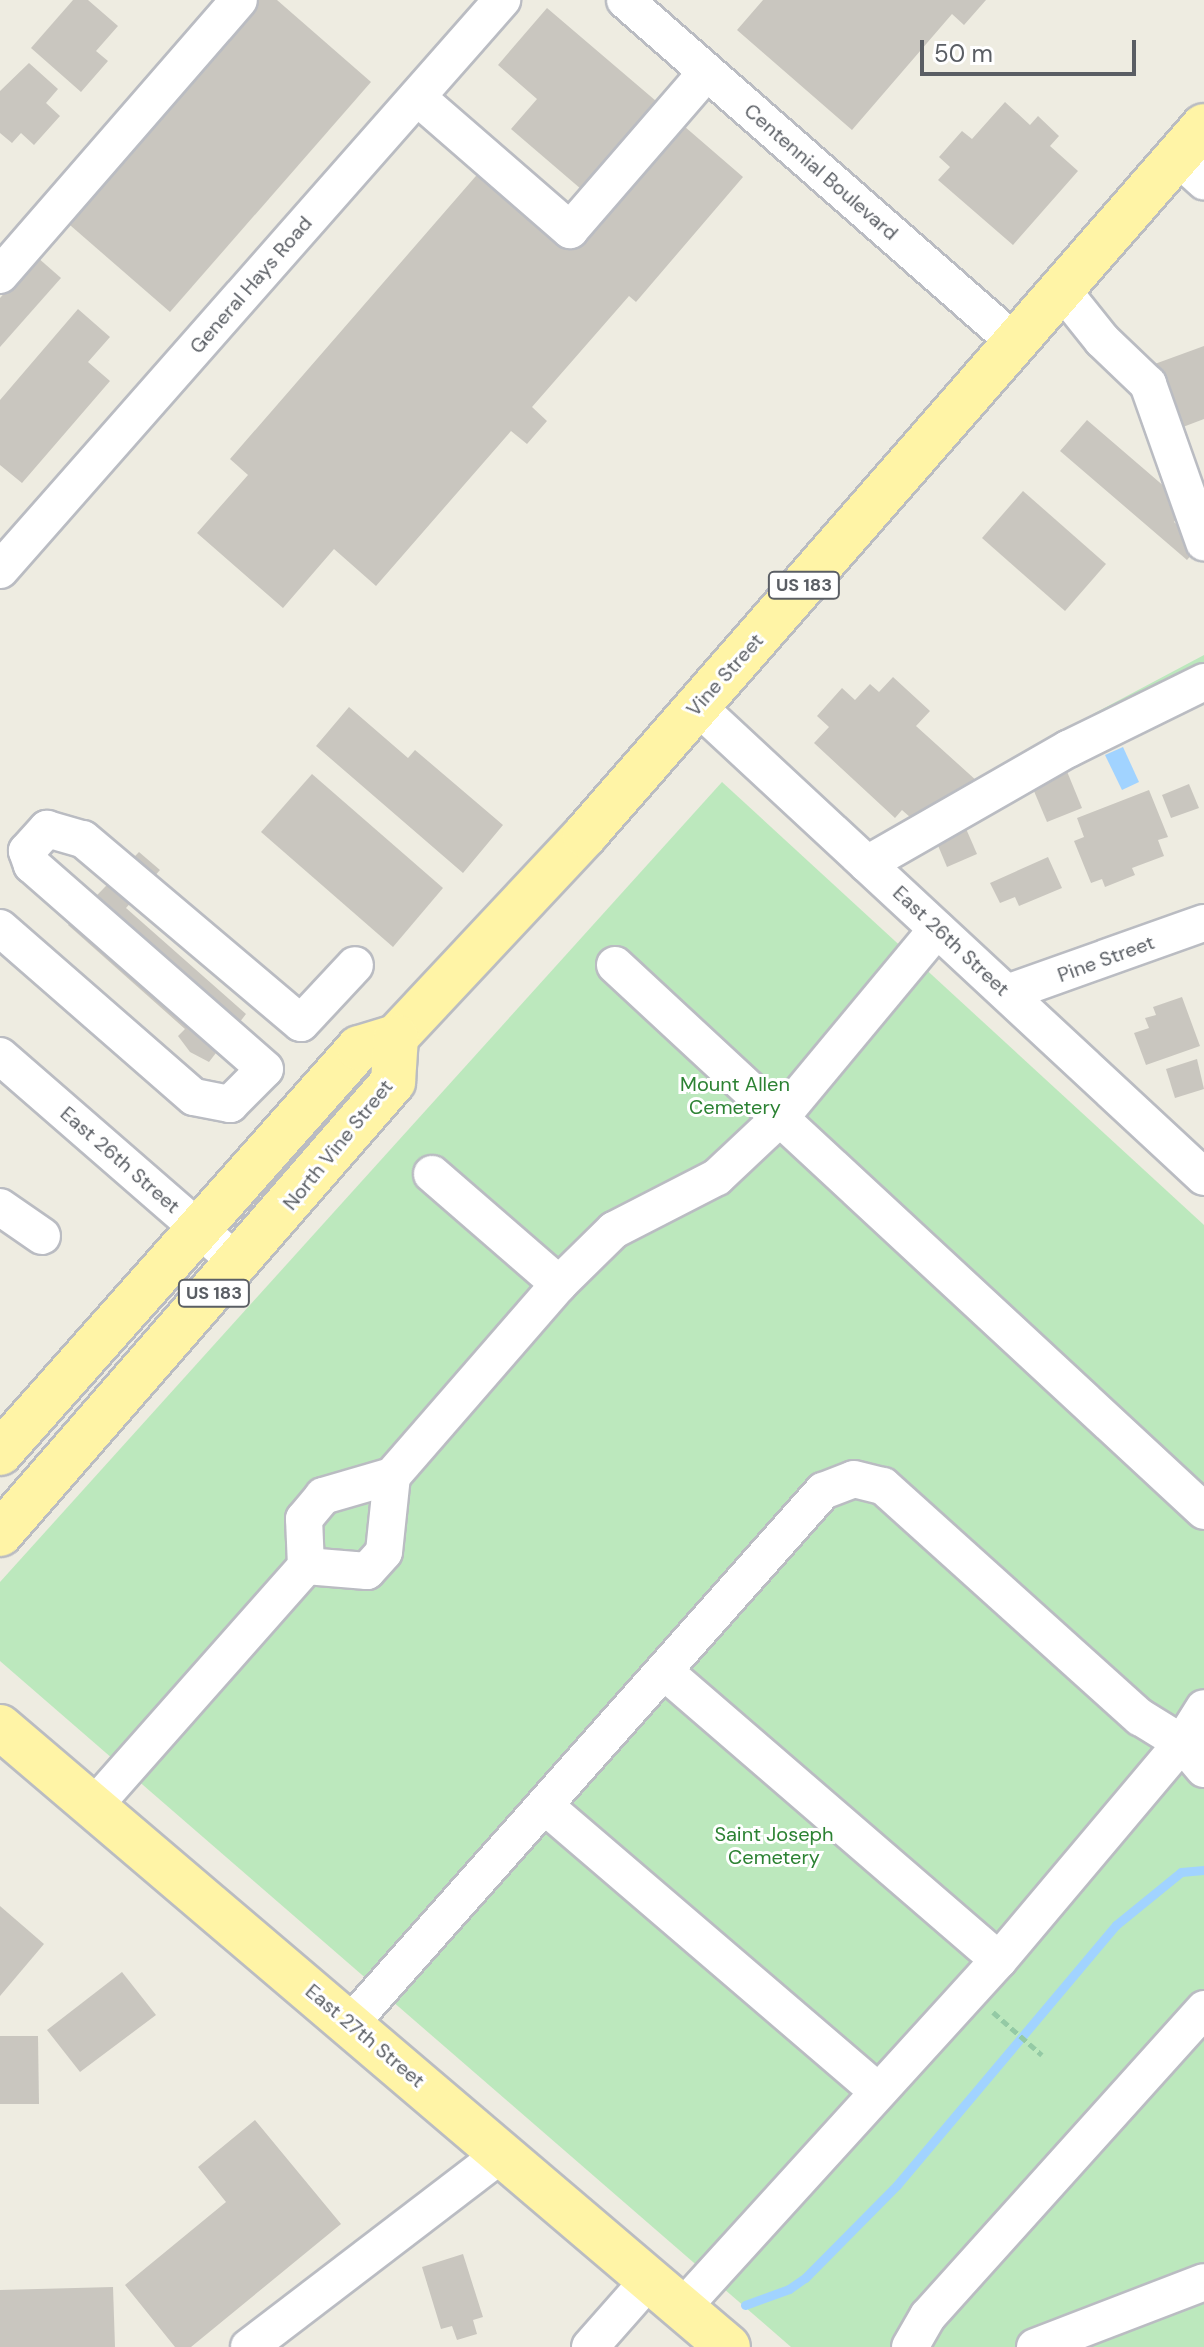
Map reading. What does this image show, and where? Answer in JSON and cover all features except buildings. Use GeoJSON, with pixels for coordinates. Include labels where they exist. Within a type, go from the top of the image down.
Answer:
{"type":"FeatureCollection","features":[{"type":"Feature","properties":{"kind":"main road","name":"Vine Street"},"geometry":{"type":"LineString","coordinates":[[396,1037],[585,835],[1062,290],[1195,154]]}},
{"type":"Feature","properties":{"kind":"main road","name":"US 183"},"geometry":{"type":"LineString","coordinates":[[0,1453],[359,1048],[396,1037]]}},
{"type":"Feature","properties":{"kind":"main road","name":"North Vine Street"},"geometry":{"type":"LineString","coordinates":[[0,1534],[239,1264],[393,1082],[396,1037]]}},
{"type":"Feature","properties":{"kind":"main road","name":"East 27th Street"},"geometry":{"type":"LineString","coordinates":[[0,1727],[728,2347]]}},
{"type":"Feature","properties":{"kind":"street"},"geometry":{"type":"LineString","coordinates":[[0,275],[239,0]]}},
{"type":"Feature","properties":{"kind":"street","name":"General Hays Road"},"geometry":{"type":"LineString","coordinates":[[0,570],[502,0]]}},
{"type":"Feature","properties":{"kind":"street","name":"Centennial Boulevard"},"geometry":{"type":"LineString","coordinates":[[625,0],[1017,344]]}},
{"type":"Feature","properties":{"kind":"street"},"geometry":{"type":"LineString","coordinates":[[417,97],[570,230],[707,72]]}},
{"type":"Feature","properties":{"kind":"street"},"geometry":{"type":"LineString","coordinates":[[1062,290],[1102,340],[1148,384],[1204,542]]}},
{"type":"Feature","properties":{"kind":"street"},"geometry":{"type":"LineString","coordinates":[[867,864],[1068,749],[1204,682]]}},
{"type":"Feature","properties":{"kind":"street","name":"East 26th Street"},"geometry":{"type":"LineString","coordinates":[[697,706],[1204,1177]]}},
{"type":"Feature","properties":{"kind":"street"},"geometry":{"type":"LineString","coordinates":[[0,928],[194,1097],[230,1104],[265,1069],[32,865],[27,851],[47,829],[83,839],[301,1023],[355,965]]}},
{"type":"Feature","properties":{"kind":"street","name":"Pine Street"},"geometry":{"type":"LineString","coordinates":[[1007,993],[1204,923]]}},
{"type":"Feature","properties":{"kind":"street"},"geometry":{"type":"LineString","coordinates":[[93,1807],[306,1566],[304,1519],[323,1496],[392,1476],[559,1284],[614,1230],[717,1177],[781,1117],[937,929]]}},
{"type":"Feature","properties":{"kind":"street"},"geometry":{"type":"LineString","coordinates":[[615,965],[1204,1511]]}},
{"type":"Feature","properties":{"kind":"street","name":"East 26th Street"},"geometry":{"type":"LineString","coordinates":[[0,1056],[239,1264]]}},
{"type":"Feature","properties":{"kind":"street"},"geometry":{"type":"LineString","coordinates":[[432,1174],[559,1284]]}},
{"type":"Feature","properties":{"kind":"street"},"geometry":{"type":"LineString","coordinates":[[0,1207],[42,1236]]}},
{"type":"Feature","properties":{"kind":"street"},"geometry":{"type":"LineString","coordinates":[[306,1566],[367,1571],[384,1552],[392,1476]]}},
{"type":"Feature","properties":{"kind":"street"},"geometry":{"type":"LineString","coordinates":[[350,2024],[823,1491],[854,1479],[883,1486],[1140,1717],[1193,1756]]}},
{"type":"Feature","properties":{"kind":"street"},"geometry":{"type":"LineString","coordinates":[[665,1672],[999,1960]]}},
{"type":"Feature","properties":{"kind":"street"},"geometry":{"type":"LineString","coordinates":[[683,2307],[999,1960],[1193,1756],[1204,1708]]}},
{"type":"Feature","properties":{"kind":"street"},"geometry":{"type":"LineString","coordinates":[[545,1806],[878,2091]]}},
{"type":"Feature","properties":{"kind":"street"},"geometry":{"type":"LineString","coordinates":[[910,2347],[928,2316],[1204,2009]]}},
{"type":"Feature","properties":{"kind":"street"},"geometry":{"type":"LineString","coordinates":[[249,2347],[503,2153]]}},
{"type":"Feature","properties":{"kind":"street"},"geometry":{"type":"LineString","coordinates":[[590,2347],[650,2279]]}},
{"type":"Feature","properties":{"kind":"street"},"geometry":{"type":"LineString","coordinates":[[1035,2347],[1204,2282]]}},
{"type":"Feature","properties":{"kind":"path"},"geometry":{"type":"LineString","coordinates":[[1006,2024],[1042,2055]]}},
{"type":"Feature","properties":{"kind":"green space"},"geometry":{"type":"Polygon","coordinates":[[[1204,655],[1204,667],[1092,719],[1093,714],[1204,655]]]}},
{"type":"Feature","properties":{"kind":"green space"},"geometry":{"type":"Polygon","coordinates":[[[722,782],[1204,1225],[1204,2347],[791,2347],[0,1661],[0,1582],[722,782]]]}},
{"type":"Feature","properties":{"kind":"water"},"geometry":{"type":"Polygon","coordinates":[[[1123,747],[1139,782],[1122,790],[1105,755],[1123,747]]]}},
{"type":"Feature","properties":{"kind":"waterway"},"geometry":{"type":"LineString","coordinates":[[745,2305],[789,2289],[805,2278],[897,2185],[1116,1925],[1181,1872],[1204,1870]]}},
{"type":"Feature","properties":{"kind":"park label","name":"Mount Allen Cemetery"},"geometry":{"type":"Point","coordinates":[735,1096]}},
{"type":"Feature","properties":{"kind":"park label","name":"Saint Joseph Cemetery"},"geometry":{"type":"Point","coordinates":[774,1846]}}]}
